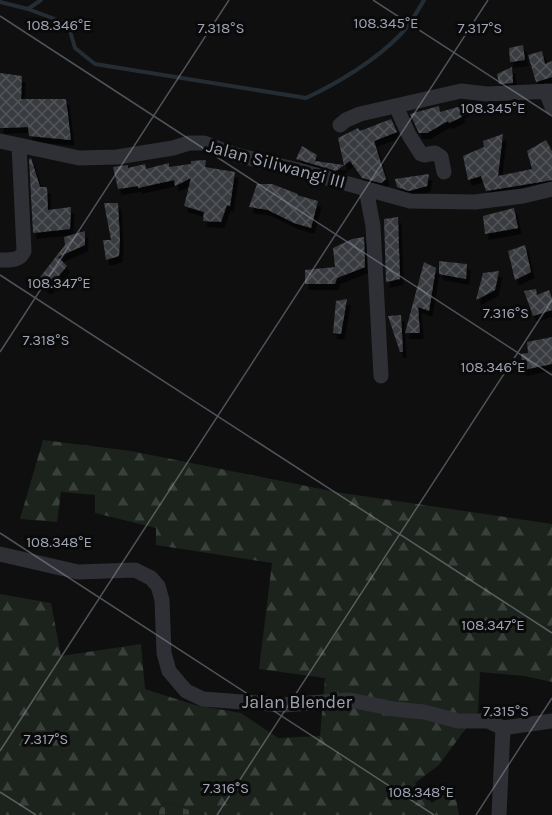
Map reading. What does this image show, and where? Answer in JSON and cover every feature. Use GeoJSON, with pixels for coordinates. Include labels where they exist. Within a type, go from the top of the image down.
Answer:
{"type":"FeatureCollection","features":[{"type":"Feature","properties":{"kind":"street"},"geometry":{"type":"LineString","coordinates":[[340,125],[353,117],[467,91],[487,94],[549,91],[552,107]]}},
{"type":"Feature","properties":{"kind":"street"},"geometry":{"type":"LineString","coordinates":[[396,106],[409,135],[421,153],[424,155],[435,153],[441,157],[444,172]]}},
{"type":"Feature","properties":{"kind":"street","name":"Jalan Siliwangi III"},"geometry":{"type":"LineString","coordinates":[[0,141],[79,158],[117,157],[173,148],[189,143],[204,143],[236,155],[410,201],[475,202],[523,196],[552,189]]}},
{"type":"Feature","properties":{"kind":"street"},"geometry":{"type":"LineString","coordinates":[[0,260],[16,260],[22,256],[24,251],[19,145]]}},
{"type":"Feature","properties":{"kind":"street"},"geometry":{"type":"LineString","coordinates":[[366,189],[373,226],[381,376]]}},
{"type":"Feature","properties":{"kind":"street","name":"Jalan Blender"},"geometry":{"type":"LineString","coordinates":[[0,554],[78,572],[135,570],[151,578],[158,586],[162,600],[164,653],[169,672],[186,691],[202,699],[283,705],[350,700],[394,709],[424,712],[458,721],[488,721],[503,728]]}},
{"type":"Feature","properties":{"kind":"street"},"geometry":{"type":"LineString","coordinates":[[499,815],[503,728],[552,721]]}},
{"type":"Feature","properties":{"kind":"green space"},"geometry":{"type":"Polygon","coordinates":[[[43,440],[131,451],[336,492],[552,524],[552,682],[524,676],[480,672],[478,712],[439,765],[415,783],[432,803],[454,788],[459,815],[205,815],[164,802],[157,815],[0,815],[0,594],[51,603],[61,656],[141,644],[145,689],[195,705],[241,713],[278,738],[320,736],[325,678],[259,669],[272,563],[156,545],[156,528],[95,513],[95,495],[61,492],[57,522],[20,519],[43,440]]]}},
{"type":"Feature","properties":{"kind":"green space"},"geometry":{"type":"Polygon","coordinates":[[[164,802],[205,815],[157,815],[164,802]]]}},
{"type":"Feature","properties":{"kind":"building"},"geometry":{"type":"Polygon","coordinates":[[[523,45],[525,60],[510,62],[509,48],[523,45]]]}},
{"type":"Feature","properties":{"kind":"building"},"geometry":{"type":"Polygon","coordinates":[[[542,51],[545,64],[552,61],[552,77],[536,82],[528,55],[542,51]]]}},
{"type":"Feature","properties":{"kind":"building"},"geometry":{"type":"Polygon","coordinates":[[[512,67],[513,83],[499,84],[497,74],[512,67]]]}},
{"type":"Feature","properties":{"kind":"building"},"geometry":{"type":"Polygon","coordinates":[[[0,73],[22,76],[21,99],[66,99],[71,140],[29,136],[28,127],[0,128],[0,73]]]}},
{"type":"Feature","properties":{"kind":"building"},"geometry":{"type":"Polygon","coordinates":[[[472,103],[474,106],[461,113],[462,117],[449,123],[448,121],[427,133],[419,133],[410,114],[439,106],[440,112],[472,103]]]}},
{"type":"Feature","properties":{"kind":"building"},"geometry":{"type":"Polygon","coordinates":[[[391,119],[397,132],[374,141],[386,179],[381,183],[362,178],[350,161],[336,171],[296,159],[302,146],[317,155],[315,161],[344,165],[338,138],[358,128],[360,131],[391,119]]]}},
{"type":"Feature","properties":{"kind":"building"},"geometry":{"type":"Polygon","coordinates":[[[503,134],[498,176],[532,169],[527,151],[546,140],[552,151],[552,180],[486,191],[481,176],[468,180],[463,156],[484,147],[483,141],[503,134]]]}},
{"type":"Feature","properties":{"kind":"building"},"geometry":{"type":"Polygon","coordinates":[[[31,158],[40,187],[47,187],[48,210],[71,207],[70,229],[33,233],[29,159],[31,158]]]}},
{"type":"Feature","properties":{"kind":"building"},"geometry":{"type":"Polygon","coordinates":[[[206,160],[205,167],[235,172],[230,206],[227,205],[221,222],[203,221],[204,212],[184,206],[191,178],[175,186],[174,180],[138,188],[138,186],[118,189],[113,167],[128,165],[128,168],[145,164],[146,169],[169,163],[169,167],[191,164],[191,161],[206,160]]]}},
{"type":"Feature","properties":{"kind":"building"},"geometry":{"type":"Polygon","coordinates":[[[429,174],[427,186],[409,191],[397,187],[395,179],[429,174]]]}},
{"type":"Feature","properties":{"kind":"building"},"geometry":{"type":"Polygon","coordinates":[[[257,184],[272,184],[318,201],[311,228],[294,223],[268,210],[249,207],[257,184]]]}},
{"type":"Feature","properties":{"kind":"building"},"geometry":{"type":"Polygon","coordinates":[[[104,203],[118,203],[120,239],[119,256],[106,260],[103,240],[111,240],[104,203]]]}},
{"type":"Feature","properties":{"kind":"building"},"geometry":{"type":"Polygon","coordinates":[[[514,208],[518,228],[485,234],[483,216],[514,208]]]}},
{"type":"Feature","properties":{"kind":"building"},"geometry":{"type":"Polygon","coordinates":[[[398,217],[400,279],[386,282],[384,219],[398,217]]]}},
{"type":"Feature","properties":{"kind":"building"},"geometry":{"type":"Polygon","coordinates":[[[85,231],[85,245],[58,257],[67,266],[48,289],[37,281],[65,245],[64,237],[85,231]]]}},
{"type":"Feature","properties":{"kind":"building"},"geometry":{"type":"Polygon","coordinates":[[[364,237],[365,267],[337,278],[335,284],[305,284],[305,270],[335,267],[333,248],[352,239],[364,237]]]}},
{"type":"Feature","properties":{"kind":"building"},"geometry":{"type":"Polygon","coordinates":[[[525,245],[531,272],[515,280],[508,251],[525,245]]]}},
{"type":"Feature","properties":{"kind":"building"},"geometry":{"type":"Polygon","coordinates":[[[439,261],[467,264],[466,279],[439,274],[439,261]]]}},
{"type":"Feature","properties":{"kind":"building"},"geometry":{"type":"Polygon","coordinates":[[[424,262],[436,268],[429,311],[418,307],[420,333],[405,333],[424,262]]]}},
{"type":"Feature","properties":{"kind":"building"},"geometry":{"type":"Polygon","coordinates":[[[499,271],[495,290],[476,300],[483,273],[499,271]]]}},
{"type":"Feature","properties":{"kind":"building"},"geometry":{"type":"Polygon","coordinates":[[[536,289],[537,295],[549,290],[552,310],[533,316],[524,291],[536,289]]]}},
{"type":"Feature","properties":{"kind":"building"},"geometry":{"type":"Polygon","coordinates":[[[347,299],[341,334],[333,333],[336,301],[347,299]]]}},
{"type":"Feature","properties":{"kind":"building"},"geometry":{"type":"Polygon","coordinates":[[[401,315],[403,352],[400,352],[388,316],[401,315]]]}},
{"type":"Feature","properties":{"kind":"building"},"geometry":{"type":"Polygon","coordinates":[[[552,337],[552,364],[523,370],[521,354],[528,353],[527,342],[552,337]]]}},
{"type":"Feature","properties":{"kind":"waterway"},"geometry":{"type":"LineString","coordinates":[[0,2],[28,9],[41,0]]}},
{"type":"Feature","properties":{"kind":"waterway"},"geometry":{"type":"LineString","coordinates":[[28,9],[68,24],[75,48],[95,64],[306,98],[343,78],[380,53],[404,31],[424,0]]}}]}
